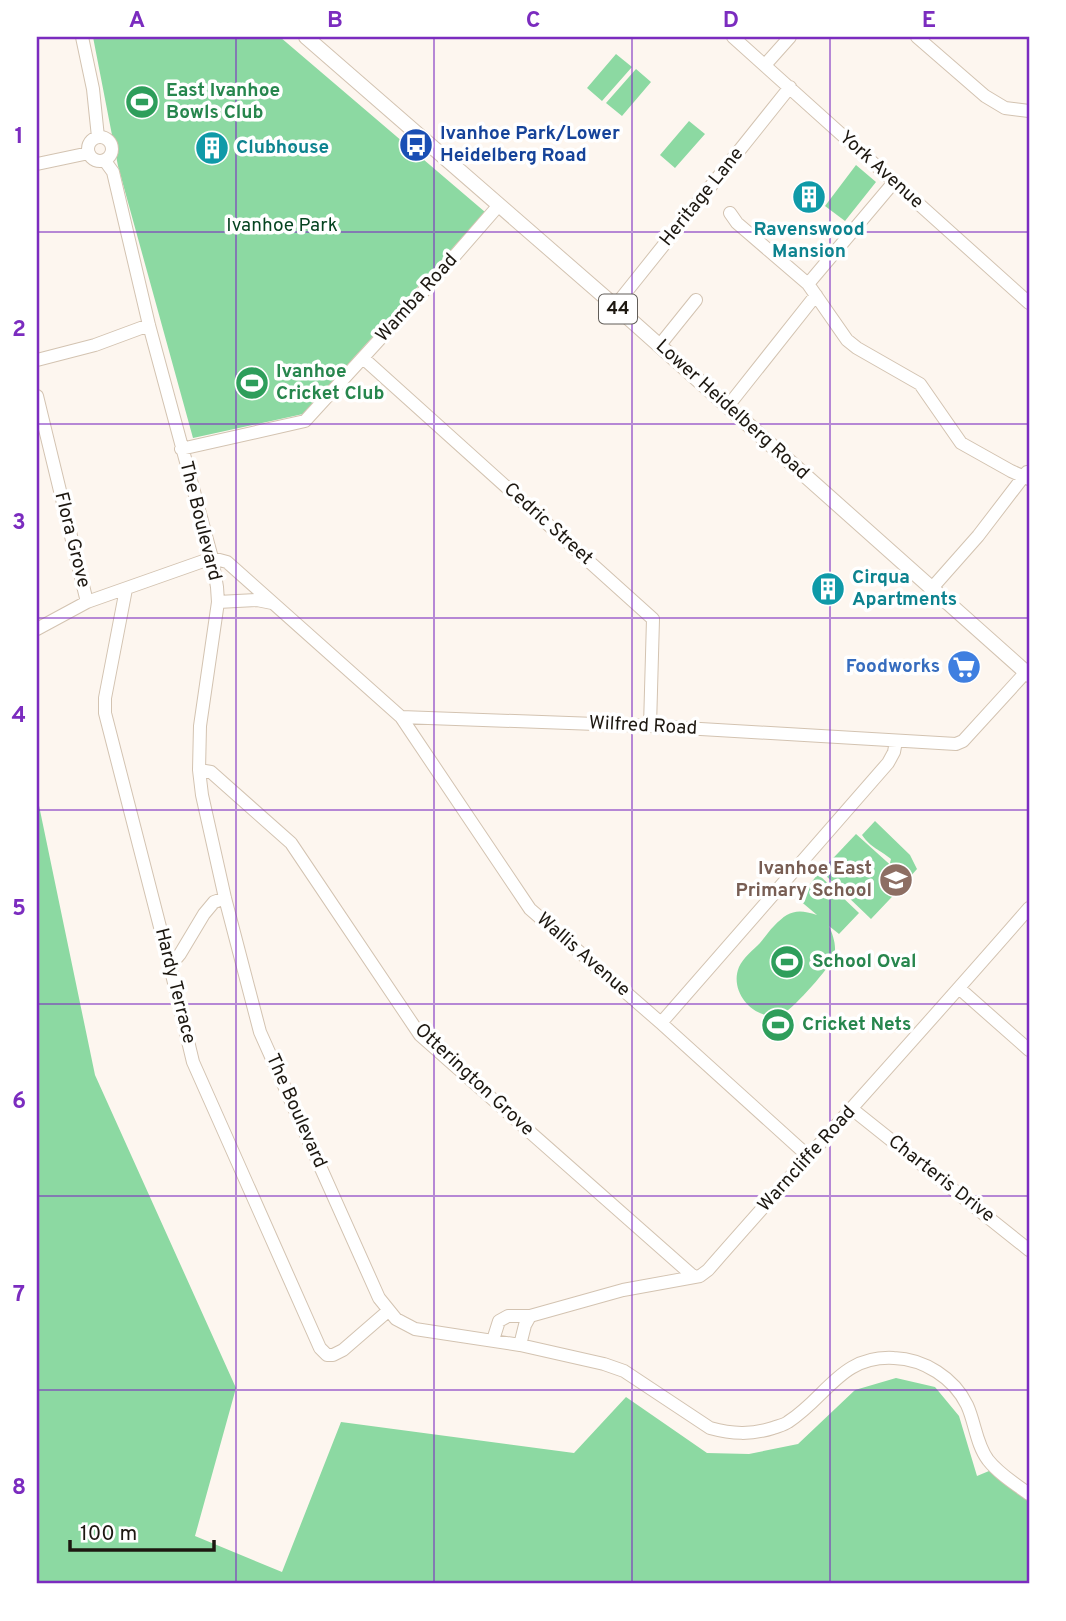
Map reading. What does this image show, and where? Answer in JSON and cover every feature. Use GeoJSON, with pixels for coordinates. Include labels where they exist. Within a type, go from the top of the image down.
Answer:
{"type":"FeatureCollection","features":[{"type":"Feature","properties":{"kind":"main road","name":"Lower Heidelberg Road"},"geometry":{"type":"LineString","coordinates":[[306,37],[615,306],[1028,674]]}},
{"type":"Feature","properties":{"kind":"street"},"geometry":{"type":"LineString","coordinates":[[82,37],[93,89],[98,137]]}},
{"type":"Feature","properties":{"kind":"street","name":"York Avenue"},"geometry":{"type":"LineString","coordinates":[[733,37],[1029,303]]}},
{"type":"Feature","properties":{"kind":"street"},"geometry":{"type":"LineString","coordinates":[[765,65],[790,37]]}},
{"type":"Feature","properties":{"kind":"street"},"geometry":{"type":"LineString","coordinates":[[917,37],[985,96],[1005,108],[1029,111]]}},
{"type":"Feature","properties":{"kind":"street","name":"Heritage Lane"},"geometry":{"type":"LineString","coordinates":[[615,306],[790,87]]}},
{"type":"Feature","properties":{"kind":"street"},"geometry":{"type":"LineString","coordinates":[[98,137],[106,138],[112,144],[113,152],[105,161],[93,160],[89,153],[91,141],[98,137]]}},
{"type":"Feature","properties":{"kind":"street"},"geometry":{"type":"LineString","coordinates":[[37,164],[89,153]]}},
{"type":"Feature","properties":{"kind":"street","name":"The Boulevard"},"geometry":{"type":"LineString","coordinates":[[105,161],[113,172],[149,325],[212,558],[217,587],[218,601],[200,726],[198,770],[225,898],[260,1032],[379,1298],[388,1311],[396,1319],[415,1329],[493,1340],[604,1364],[624,1371],[710,1428],[746,1434],[787,1423],[846,1370],[870,1359],[893,1357],[912,1360],[938,1371],[956,1388],[967,1405],[987,1459],[1029,1494]]}},
{"type":"Feature","properties":{"kind":"street"},"geometry":{"type":"LineString","coordinates":[[808,284],[894,182]]}},
{"type":"Feature","properties":{"kind":"street","name":"Wamba Road"},"geometry":{"type":"LineString","coordinates":[[181,449],[305,421],[499,205]]}},
{"type":"Feature","properties":{"kind":"street"},"geometry":{"type":"LineString","coordinates":[[730,213],[737,223],[808,284],[847,341],[920,384],[961,443],[1027,475],[932,589]]}},
{"type":"Feature","properties":{"kind":"street"},"geometry":{"type":"LineString","coordinates":[[728,406],[816,295]]}},
{"type":"Feature","properties":{"kind":"street"},"geometry":{"type":"LineString","coordinates":[[659,346],[695,300]]}},
{"type":"Feature","properties":{"kind":"street"},"geometry":{"type":"LineString","coordinates":[[37,360],[95,345],[149,325]]}},
{"type":"Feature","properties":{"kind":"street","name":"Cedric Street"},"geometry":{"type":"LineString","coordinates":[[363,358],[653,619],[650,726]]}},
{"type":"Feature","properties":{"kind":"street","name":"Flora Grove"},"geometry":{"type":"LineString","coordinates":[[37,396],[88,602]]}},
{"type":"Feature","properties":{"kind":"street"},"geometry":{"type":"LineString","coordinates":[[37,629],[88,602],[212,558],[227,562],[401,717]]}},
{"type":"Feature","properties":{"kind":"street","name":"Hardy Terrace"},"geometry":{"type":"LineString","coordinates":[[126,589],[105,698],[105,713],[194,1062],[320,1348],[327,1355],[343,1350],[388,1311]]}},
{"type":"Feature","properties":{"kind":"street"},"geometry":{"type":"LineString","coordinates":[[218,601],[257,600],[272,604]]}},
{"type":"Feature","properties":{"kind":"street","name":"Wilfred Road"},"geometry":{"type":"LineString","coordinates":[[401,717],[650,726],[956,744],[963,741],[1028,674]]}},
{"type":"Feature","properties":{"kind":"street","name":"Wallis Avenue"},"geometry":{"type":"LineString","coordinates":[[401,717],[530,909],[808,1156]]}},
{"type":"Feature","properties":{"kind":"street"},"geometry":{"type":"LineString","coordinates":[[661,1023],[888,763],[896,741]]}},
{"type":"Feature","properties":{"kind":"street","name":"Otterington Grove"},"geometry":{"type":"LineString","coordinates":[[198,770],[211,772],[291,843],[420,1034],[693,1276]]}},
{"type":"Feature","properties":{"kind":"street"},"geometry":{"type":"LineString","coordinates":[[170,962],[180,954],[214,902],[225,898]]}},
{"type":"Feature","properties":{"kind":"street","name":"Warncliffe Road"},"geometry":{"type":"LineString","coordinates":[[493,1340],[499,1321],[508,1316],[530,1316],[623,1290],[701,1276],[960,989],[1029,908]]}},
{"type":"Feature","properties":{"kind":"street"},"geometry":{"type":"LineString","coordinates":[[960,989],[1029,1050]]}},
{"type":"Feature","properties":{"kind":"street","name":"Charteris Drive"},"geometry":{"type":"LineString","coordinates":[[852,1109],[1029,1250]]}},
{"type":"Feature","properties":{"kind":"street"},"geometry":{"type":"LineString","coordinates":[[520,1345],[530,1316]]}},
{"type":"Feature","properties":{"kind":"green space","name":"Ivanhoe Park"},"geometry":{"type":"Polygon","coordinates":[[[93,37],[280,37],[485,212],[303,414],[193,438],[118,166],[93,37]]]}},
{"type":"Feature","properties":{"kind":"green space"},"geometry":{"type":"Polygon","coordinates":[[[616,54],[632,67],[602,101],[587,88],[616,54]]]}},
{"type":"Feature","properties":{"kind":"green space"},"geometry":{"type":"Polygon","coordinates":[[[636,69],[651,82],[622,116],[606,103],[636,69]]]}},
{"type":"Feature","properties":{"kind":"green space"},"geometry":{"type":"Polygon","coordinates":[[[689,121],[705,134],[675,168],[660,155],[689,121]]]}},
{"type":"Feature","properties":{"kind":"green space"},"geometry":{"type":"Polygon","coordinates":[[[856,165],[876,182],[845,221],[825,206],[856,165]]]}},
{"type":"Feature","properties":{"kind":"green space"},"geometry":{"type":"Polygon","coordinates":[[[37,796],[95,1075],[236,1388],[195,1536],[282,1572],[341,1422],[574,1453],[626,1397],[707,1453],[749,1454],[798,1444],[855,1390],[896,1378],[935,1387],[959,1416],[977,1476],[989,1471],[1029,1499],[1029,1584],[37,1584],[37,796]]]}},
{"type":"Feature","properties":{"kind":"green space"},"geometry":{"type":"Polygon","coordinates":[[[875,821],[910,855],[917,869],[910,877],[900,874],[907,881],[871,919],[821,871],[856,834],[896,870],[890,863],[891,859],[862,835],[875,821]]]}},
{"type":"Feature","properties":{"kind":"green space","name":"School Oval"},"geometry":{"type":"Polygon","coordinates":[[[818,874],[859,913],[839,934],[829,926],[835,945],[834,957],[803,995],[784,1013],[764,1015],[755,1011],[741,996],[737,977],[739,967],[784,917],[798,911],[817,915],[798,899],[818,874]]]}},
{"type":"Feature","properties":{"kind":"place","name":"East Ivanhoe Bowls Club"},"geometry":{"type":"Point","coordinates":[142,102]}},
{"type":"Feature","properties":{"kind":"place","name":"Ivanhoe Park/Lower Heidelberg Road"},"geometry":{"type":"Point","coordinates":[416,145]}},
{"type":"Feature","properties":{"kind":"place","name":"Clubhouse"},"geometry":{"type":"Point","coordinates":[212,148]}},
{"type":"Feature","properties":{"kind":"place","name":"Ravenswood Mansion"},"geometry":{"type":"Point","coordinates":[809,197]}},
{"type":"Feature","properties":{"kind":"place","name":"Ivanhoe Cricket Club"},"geometry":{"type":"Point","coordinates":[252,383]}},
{"type":"Feature","properties":{"kind":"place","name":"Cirqua Apartments"},"geometry":{"type":"Point","coordinates":[828,589]}},
{"type":"Feature","properties":{"kind":"place","name":"Foodworks"},"geometry":{"type":"Point","coordinates":[964,667]}},
{"type":"Feature","properties":{"kind":"place","name":"Ivanhoe East Primary School"},"geometry":{"type":"Point","coordinates":[896,880]}},
{"type":"Feature","properties":{"kind":"place","name":"School Oval"},"geometry":{"type":"Point","coordinates":[787,962]}},
{"type":"Feature","properties":{"kind":"place","name":"Cricket Nets"},"geometry":{"type":"Point","coordinates":[778,1025]}}]}
